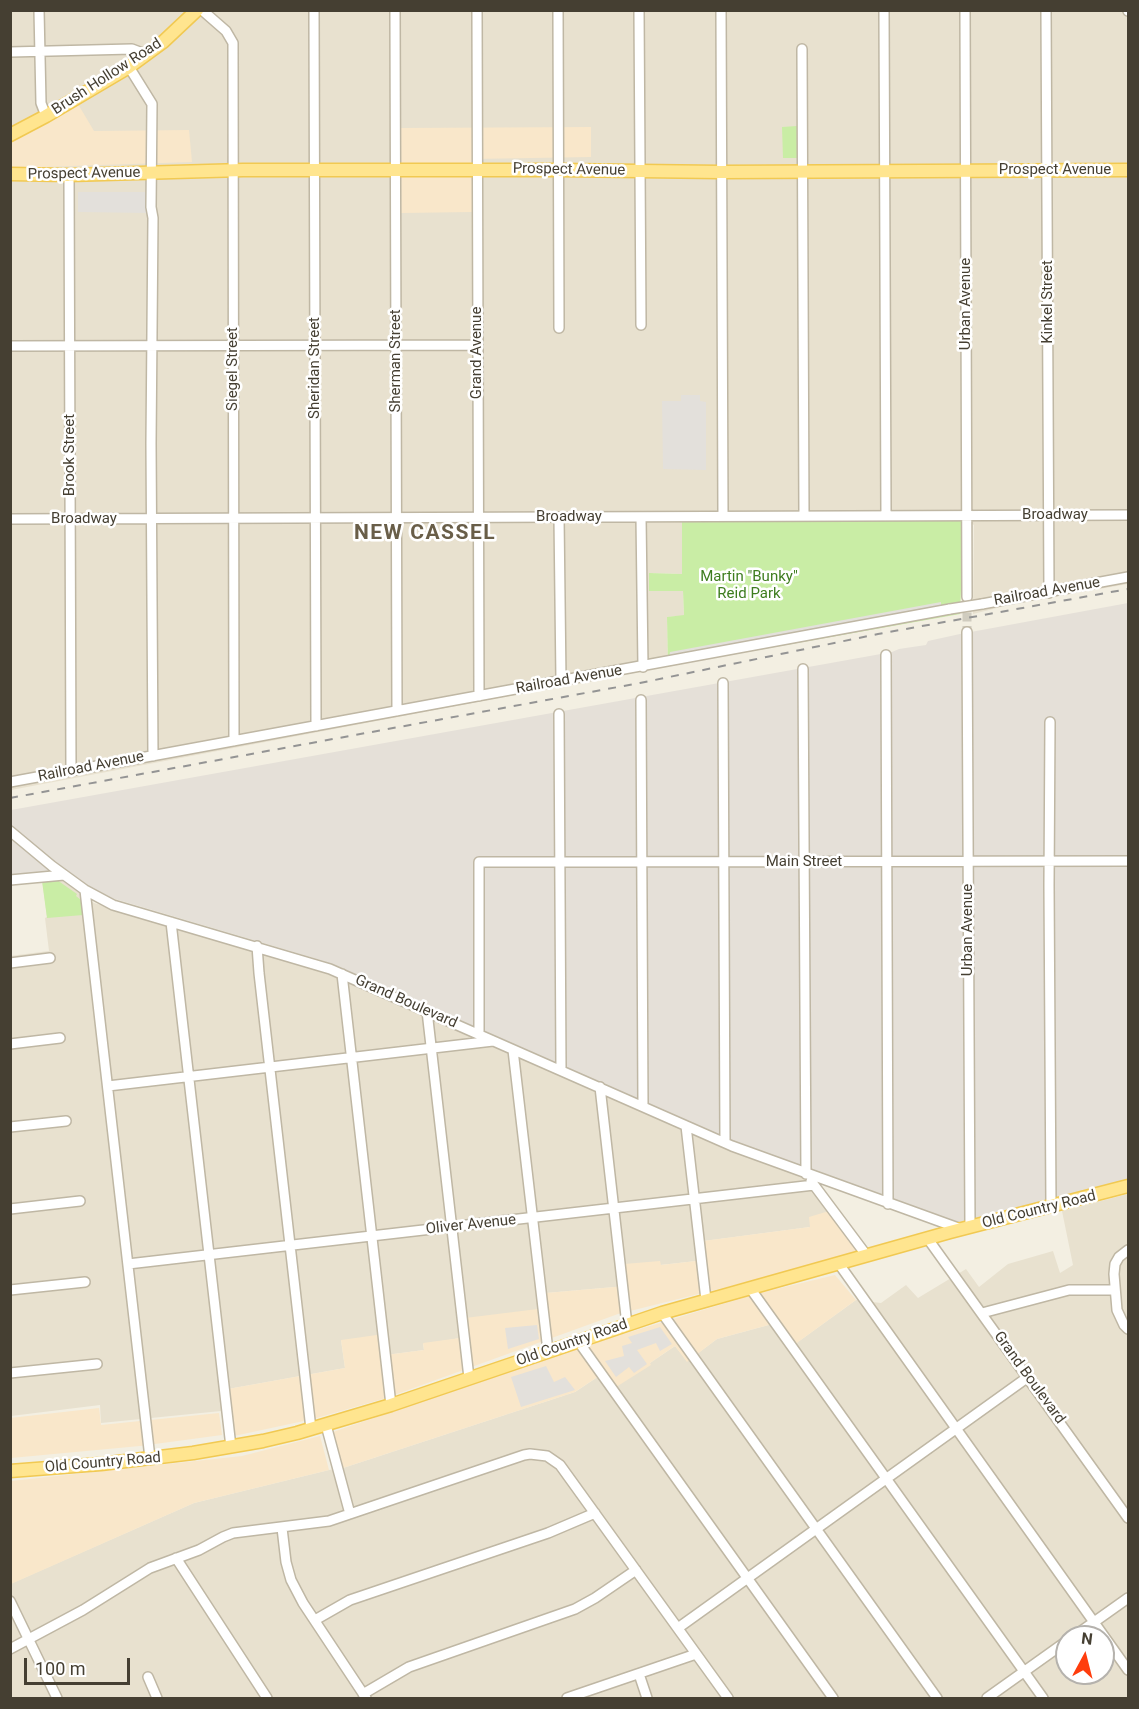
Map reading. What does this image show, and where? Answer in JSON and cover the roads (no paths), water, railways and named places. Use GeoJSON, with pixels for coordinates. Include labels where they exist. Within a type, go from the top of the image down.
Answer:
{"type":"FeatureCollection","features":[{"type":"Feature","properties":{"kind":"main road","name":"Brush Hollow Road"},"geometry":{"type":"LineString","coordinates":[[10,135],[129,66],[163,42],[197,10]]}},
{"type":"Feature","properties":{"kind":"main road","name":"Prospect Avenue"},"geometry":{"type":"LineString","coordinates":[[10,174],[69,175],[232,170],[722,172],[1128,170]]}},
{"type":"Feature","properties":{"kind":"main road","name":"Old Country Road"},"geometry":{"type":"LineString","coordinates":[[10,1471],[150,1458],[231,1447],[311,1429],[391,1405],[662,1313],[966,1228],[1128,1186]]}},
{"type":"Feature","properties":{"kind":"street"},"geometry":{"type":"LineString","coordinates":[[39,10],[41,103],[46,116]]}},
{"type":"Feature","properties":{"kind":"street","name":"Siegel Street"},"geometry":{"type":"LineString","coordinates":[[202,10],[226,31],[232,43],[234,741]]}},
{"type":"Feature","properties":{"kind":"street","name":"Sheridan Street"},"geometry":{"type":"LineString","coordinates":[[314,10],[316,726]]}},
{"type":"Feature","properties":{"kind":"street","name":"Sherman Street"},"geometry":{"type":"LineString","coordinates":[[395,10],[397,711]]}},
{"type":"Feature","properties":{"kind":"street","name":"Grand Avenue"},"geometry":{"type":"LineString","coordinates":[[477,10],[479,696]]}},
{"type":"Feature","properties":{"kind":"street"},"geometry":{"type":"LineString","coordinates":[[558,10],[559,328]]}},
{"type":"Feature","properties":{"kind":"street"},"geometry":{"type":"LineString","coordinates":[[639,10],[641,325]]}},
{"type":"Feature","properties":{"kind":"street"},"geometry":{"type":"LineString","coordinates":[[721,10],[723,516]]}},
{"type":"Feature","properties":{"kind":"street"},"geometry":{"type":"LineString","coordinates":[[884,10],[886,516]]}},
{"type":"Feature","properties":{"kind":"street","name":"Urban Avenue"},"geometry":{"type":"LineString","coordinates":[[965,10],[967,597]]}},
{"type":"Feature","properties":{"kind":"street","name":"Kinkel Street"},"geometry":{"type":"LineString","coordinates":[[1046,10],[1049,593]]}},
{"type":"Feature","properties":{"kind":"street"},"geometry":{"type":"LineString","coordinates":[[10,52],[132,49],[146,54]]}},
{"type":"Feature","properties":{"kind":"street"},"geometry":{"type":"LineString","coordinates":[[802,50],[804,516]]}},
{"type":"Feature","properties":{"kind":"street"},"geometry":{"type":"LineString","coordinates":[[129,66],[152,104],[153,756]]}},
{"type":"Feature","properties":{"kind":"street","name":"Brook Street"},"geometry":{"type":"LineString","coordinates":[[69,175],[71,771]]}},
{"type":"Feature","properties":{"kind":"street"},"geometry":{"type":"LineString","coordinates":[[10,346],[477,345]]}},
{"type":"Feature","properties":{"kind":"street","name":"Broadway"},"geometry":{"type":"LineString","coordinates":[[10,519],[1128,515]]}},
{"type":"Feature","properties":{"kind":"street"},"geometry":{"type":"LineString","coordinates":[[640,516],[643,667]]}},
{"type":"Feature","properties":{"kind":"street"},"geometry":{"type":"LineString","coordinates":[[560,517],[561,681]]}},
{"type":"Feature","properties":{"kind":"street","name":"Railroad Avenue"},"geometry":{"type":"LineString","coordinates":[[10,782],[1128,578]]}},
{"type":"Feature","properties":{"kind":"street","name":"Urban Avenue"},"geometry":{"type":"LineString","coordinates":[[966,1228],[967,632]]}},
{"type":"Feature","properties":{"kind":"street"},"geometry":{"type":"LineString","coordinates":[[886,655],[888,1204]]}},
{"type":"Feature","properties":{"kind":"street"},"geometry":{"type":"LineString","coordinates":[[803,669],[806,1174],[867,1256]]}},
{"type":"Feature","properties":{"kind":"street"},"geometry":{"type":"LineString","coordinates":[[723,683],[724,1142]]}},
{"type":"Feature","properties":{"kind":"street"},"geometry":{"type":"LineString","coordinates":[[640,700],[643,1106]]}},
{"type":"Feature","properties":{"kind":"street"},"geometry":{"type":"LineString","coordinates":[[560,714],[561,1070]]}},
{"type":"Feature","properties":{"kind":"street"},"geometry":{"type":"LineString","coordinates":[[1050,722],[1051,1207]]}},
{"type":"Feature","properties":{"kind":"street","name":"Grand Boulevard"},"geometry":{"type":"LineString","coordinates":[[10,831],[64,875],[85,890],[113,905],[257,946],[342,974],[724,1142],[888,1204],[966,1228]]}},
{"type":"Feature","properties":{"kind":"street","name":"Main Street"},"geometry":{"type":"LineString","coordinates":[[479,1034],[479,862],[1128,861]]}},
{"type":"Feature","properties":{"kind":"street"},"geometry":{"type":"LineString","coordinates":[[10,880],[64,875]]}},
{"type":"Feature","properties":{"kind":"street"},"geometry":{"type":"LineString","coordinates":[[85,890],[150,1458]]}},
{"type":"Feature","properties":{"kind":"street"},"geometry":{"type":"LineString","coordinates":[[171,922],[231,1447]]}},
{"type":"Feature","properties":{"kind":"street"},"geometry":{"type":"LineString","coordinates":[[257,946],[311,1429]]}},
{"type":"Feature","properties":{"kind":"street"},"geometry":{"type":"LineString","coordinates":[[10,963],[51,958]]}},
{"type":"Feature","properties":{"kind":"street"},"geometry":{"type":"LineString","coordinates":[[342,974],[391,1405]]}},
{"type":"Feature","properties":{"kind":"street"},"geometry":{"type":"LineString","coordinates":[[427,1011],[470,1378]]}},
{"type":"Feature","properties":{"kind":"street"},"geometry":{"type":"LineString","coordinates":[[10,1044],[60,1038]]}},
{"type":"Feature","properties":{"kind":"street"},"geometry":{"type":"LineString","coordinates":[[108,1086],[495,1041]]}},
{"type":"Feature","properties":{"kind":"street"},"geometry":{"type":"LineString","coordinates":[[513,1050],[548,1351]]}},
{"type":"Feature","properties":{"kind":"street"},"geometry":{"type":"LineString","coordinates":[[600,1088],[627,1324]]}},
{"type":"Feature","properties":{"kind":"street"},"geometry":{"type":"LineString","coordinates":[[10,1127],[66,1121]]}},
{"type":"Feature","properties":{"kind":"street"},"geometry":{"type":"LineString","coordinates":[[686,1126],[706,1300]]}},
{"type":"Feature","properties":{"kind":"street","name":"Oliver Avenue"},"geometry":{"type":"LineString","coordinates":[[128,1264],[814,1185]]}},
{"type":"Feature","properties":{"kind":"street"},"geometry":{"type":"LineString","coordinates":[[10,1209],[80,1201]]}},
{"type":"Feature","properties":{"kind":"street","name":"Grand Boulevard"},"geometry":{"type":"LineString","coordinates":[[928,1239],[1128,1518]]}},
{"type":"Feature","properties":{"kind":"street"},"geometry":{"type":"LineString","coordinates":[[1128,1250],[1119,1257],[1115,1264],[1117,1310],[1128,1329]]}},
{"type":"Feature","properties":{"kind":"street"},"geometry":{"type":"LineString","coordinates":[[839,1264],[1128,1670]]}},
{"type":"Feature","properties":{"kind":"street"},"geometry":{"type":"LineString","coordinates":[[10,1290],[85,1282]]}},
{"type":"Feature","properties":{"kind":"street"},"geometry":{"type":"LineString","coordinates":[[750,1288],[1043,1698]]}},
{"type":"Feature","properties":{"kind":"street"},"geometry":{"type":"LineString","coordinates":[[982,1312],[1069,1290],[1115,1290]]}},
{"type":"Feature","properties":{"kind":"street"},"geometry":{"type":"LineString","coordinates":[[662,1313],[937,1698]]}},
{"type":"Feature","properties":{"kind":"street"},"geometry":{"type":"LineString","coordinates":[[578,1341],[833,1698]]}},
{"type":"Feature","properties":{"kind":"street"},"geometry":{"type":"LineString","coordinates":[[10,1373],[97,1364]]}},
{"type":"Feature","properties":{"kind":"street"},"geometry":{"type":"LineString","coordinates":[[678,1628],[1028,1377]]}},
{"type":"Feature","properties":{"kind":"street"},"geometry":{"type":"LineString","coordinates":[[326,1425],[350,1514]]}},
{"type":"Feature","properties":{"kind":"street"},"geometry":{"type":"LineString","coordinates":[[10,1649],[83,1610],[150,1568],[199,1550],[233,1533],[329,1521],[531,1454],[547,1456],[560,1465],[728,1698]]}},
{"type":"Feature","properties":{"kind":"street"},"geometry":{"type":"LineString","coordinates":[[315,1620],[350,1600],[548,1533],[595,1512]]}},
{"type":"Feature","properties":{"kind":"street"},"geometry":{"type":"LineString","coordinates":[[282,1528],[286,1562],[291,1580],[364,1696],[409,1667],[575,1609],[636,1569]]}},
{"type":"Feature","properties":{"kind":"street"},"geometry":{"type":"LineString","coordinates":[[176,1558],[267,1698]]}},
{"type":"Feature","properties":{"kind":"street"},"geometry":{"type":"LineString","coordinates":[[1090,1625],[1128,1598]]}},
{"type":"Feature","properties":{"kind":"street"},"geometry":{"type":"LineString","coordinates":[[10,1601],[57,1698]]}},
{"type":"Feature","properties":{"kind":"street"},"geometry":{"type":"LineString","coordinates":[[987,1698],[1055,1650]]}},
{"type":"Feature","properties":{"kind":"street"},"geometry":{"type":"LineString","coordinates":[[567,1698],[696,1654]]}},
{"type":"Feature","properties":{"kind":"street"},"geometry":{"type":"LineString","coordinates":[[639,1674],[646,1698]]}},
{"type":"Feature","properties":{"kind":"street"},"geometry":{"type":"LineString","coordinates":[[148,1677],[157,1698]]}},
{"type":"Feature","properties":{"kind":"tunnel"},"geometry":{"type":"LineString","coordinates":[[967,599],[967,632]]}},
{"type":"Feature","properties":{"kind":"railway"},"geometry":{"type":"LineString","coordinates":[[10,798],[640,683],[878,634],[1128,589]]}},
{"type":"Feature","properties":{"kind":"district","name":"NEW CASSEL"},"geometry":{"type":"Point","coordinates":[425,534]}},
{"type":"Feature","properties":{"kind":"park label","name":"Martin \"Bunky\" Reid Park"},"geometry":{"type":"Point","coordinates":[749,586]}}]}
